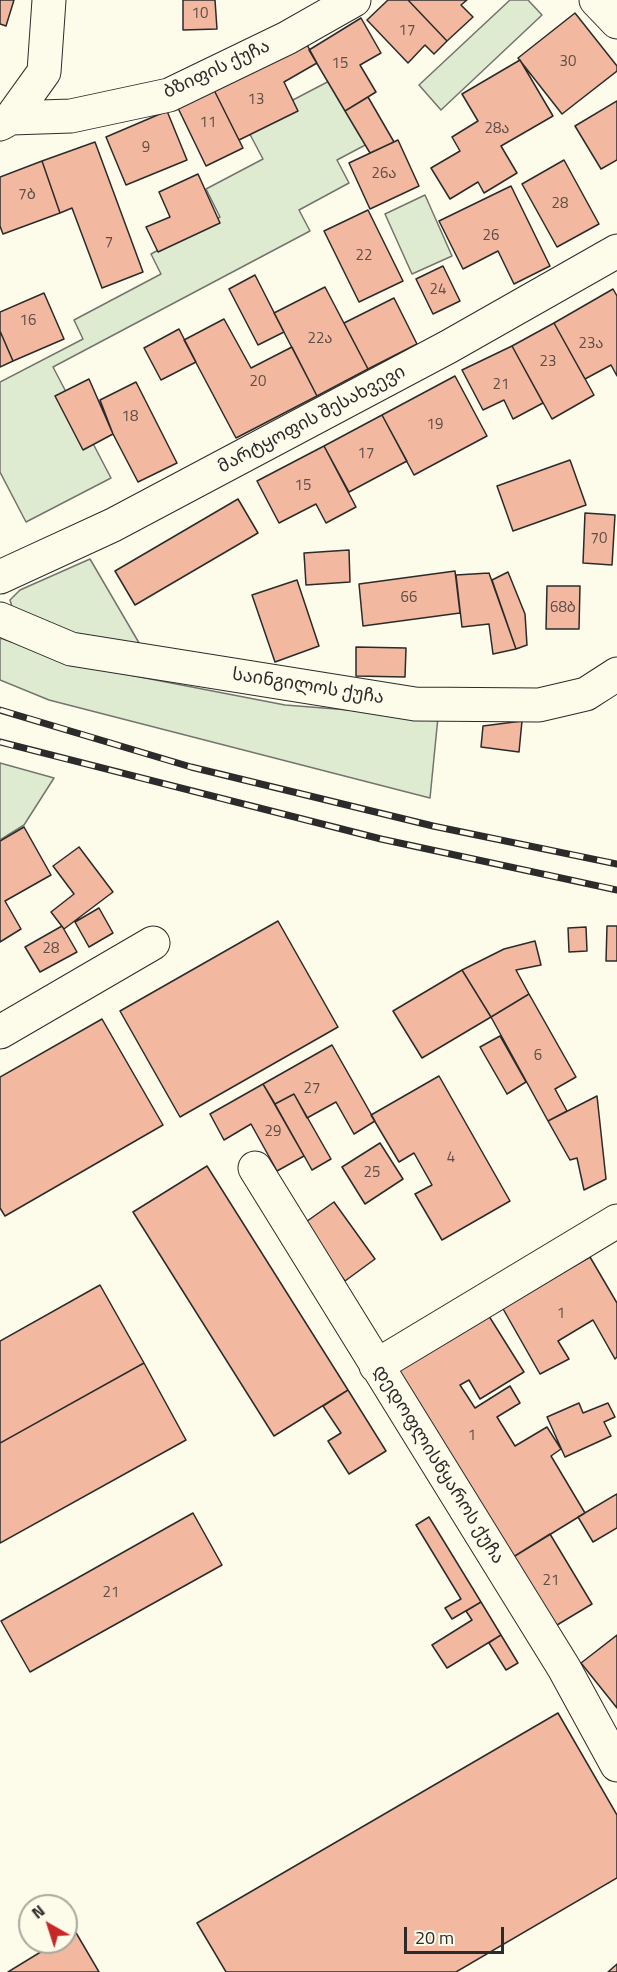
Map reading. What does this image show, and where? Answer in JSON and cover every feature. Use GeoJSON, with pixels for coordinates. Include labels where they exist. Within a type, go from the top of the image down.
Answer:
{"type":"FeatureCollection","features":[{"type":"Feature","properties":{"kind":"street"},"geometry":{"type":"LineString","coordinates":[[6,121],[44,72],[49,0]]}},
{"type":"Feature","properties":{"kind":"street","name":"ბზიფის ქუჩა"},"geometry":{"type":"LineString","coordinates":[[6,121],[71,116],[169,95],[287,38],[354,0]]}},
{"type":"Feature","properties":{"kind":"street"},"geometry":{"type":"LineString","coordinates":[[596,0],[617,22]]}},
{"type":"Feature","properties":{"kind":"street","name":"მარტყოფის შესახვევი"},"geometry":{"type":"LineString","coordinates":[[0,577],[113,525],[448,347],[617,251]]}},
{"type":"Feature","properties":{"kind":"street","name":"საინგილოს ქუჩა"},"geometry":{"type":"LineString","coordinates":[[0,619],[71,649],[416,704],[539,705],[586,694],[617,674]]}},
{"type":"Feature","properties":{"kind":"street"},"geometry":{"type":"LineString","coordinates":[[0,1032],[153,943]]}},
{"type":"Feature","properties":{"kind":"street","name":"დედოფლისწყაროს ქუჩა"},"geometry":{"type":"LineString","coordinates":[[255,1168],[564,1668],[617,1765]]}},
{"type":"Feature","properties":{"kind":"street"},"geometry":{"type":"LineString","coordinates":[[376,1366],[617,1221]]}},
{"type":"Feature","properties":{"kind":"green space"},"geometry":{"type":"Polygon","coordinates":[[[510,0],[528,0],[542,15],[441,110],[419,85],[510,0]]]}},
{"type":"Feature","properties":{"kind":"green space"},"geometry":{"type":"Polygon","coordinates":[[[335,78],[369,143],[337,160],[349,183],[299,210],[310,231],[53,367],[111,478],[26,522],[0,472],[0,382],[83,339],[74,320],[161,274],[151,254],[220,217],[206,189],[263,159],[245,125],[335,78]]]}},
{"type":"Feature","properties":{"kind":"green space"},"geometry":{"type":"Polygon","coordinates":[[[425,195],[452,256],[412,274],[385,214],[425,195]]]}},
{"type":"Feature","properties":{"kind":"green space"},"geometry":{"type":"Polygon","coordinates":[[[90,559],[142,648],[65,632],[12,607],[10,600],[20,590],[90,559]]]}},
{"type":"Feature","properties":{"kind":"green space"},"geometry":{"type":"Polygon","coordinates":[[[0,638],[78,665],[285,705],[438,717],[430,798],[49,700],[0,680],[0,638]]]}},
{"type":"Feature","properties":{"kind":"green space"},"geometry":{"type":"Polygon","coordinates":[[[0,763],[54,778],[24,825],[0,840],[0,763]]]}},
{"type":"Feature","properties":{"kind":"building"},"geometry":{"type":"Polygon","coordinates":[[[0,0],[14,0],[6,26],[0,24],[0,0]]]}},
{"type":"Feature","properties":{"kind":"building"},"geometry":{"type":"Polygon","coordinates":[[[183,0],[215,0],[217,29],[183,30],[183,0]]]}},
{"type":"Feature","properties":{"kind":"building"},"geometry":{"type":"Polygon","coordinates":[[[388,0],[408,0],[447,41],[434,54],[425,45],[408,63],[367,20],[388,0]]]}},
{"type":"Feature","properties":{"kind":"building"},"geometry":{"type":"Polygon","coordinates":[[[408,0],[467,0],[461,5],[473,17],[447,41],[408,0]]]}},
{"type":"Feature","properties":{"kind":"building"},"geometry":{"type":"Polygon","coordinates":[[[575,13],[617,66],[617,71],[562,114],[518,58],[575,13]]]}},
{"type":"Feature","properties":{"kind":"building"},"geometry":{"type":"Polygon","coordinates":[[[361,18],[381,53],[360,65],[376,92],[345,111],[309,50],[361,18]]]}},
{"type":"Feature","properties":{"kind":"building"},"geometry":{"type":"Polygon","coordinates":[[[306,43],[317,63],[284,82],[298,111],[239,140],[213,88],[306,43]]]}},
{"type":"Feature","properties":{"kind":"building"},"geometry":{"type":"Polygon","coordinates":[[[520,60],[553,116],[501,146],[517,173],[484,193],[478,182],[450,199],[431,168],[460,151],[452,137],[478,121],[462,94],[520,60]]]}},
{"type":"Feature","properties":{"kind":"building"},"geometry":{"type":"Polygon","coordinates":[[[213,88],[243,148],[206,166],[177,106],[213,88]]]}},
{"type":"Feature","properties":{"kind":"building"},"geometry":{"type":"Polygon","coordinates":[[[368,97],[394,142],[370,153],[345,111],[368,97]]]}},
{"type":"Feature","properties":{"kind":"building"},"geometry":{"type":"Polygon","coordinates":[[[617,101],[617,160],[601,169],[575,126],[617,101]]]}},
{"type":"Feature","properties":{"kind":"building"},"geometry":{"type":"Polygon","coordinates":[[[167,111],[187,160],[126,185],[106,137],[167,111]]]}},
{"type":"Feature","properties":{"kind":"building"},"geometry":{"type":"Polygon","coordinates":[[[398,140],[419,186],[370,209],[349,163],[398,140]]]}},
{"type":"Feature","properties":{"kind":"building"},"geometry":{"type":"Polygon","coordinates":[[[95,142],[143,272],[102,288],[72,208],[60,213],[42,161],[95,142]]]}},
{"type":"Feature","properties":{"kind":"building"},"geometry":{"type":"Polygon","coordinates":[[[564,160],[599,224],[557,247],[522,184],[564,160]]]}},
{"type":"Feature","properties":{"kind":"building"},"geometry":{"type":"Polygon","coordinates":[[[42,161],[60,213],[3,234],[0,226],[0,177],[42,161]]]}},
{"type":"Feature","properties":{"kind":"building"},"geometry":{"type":"Polygon","coordinates":[[[198,174],[220,223],[158,252],[146,227],[170,217],[159,192],[198,174]]]}},
{"type":"Feature","properties":{"kind":"building"},"geometry":{"type":"Polygon","coordinates":[[[511,186],[550,266],[514,284],[498,251],[463,269],[439,221],[511,186]]]}},
{"type":"Feature","properties":{"kind":"building"},"geometry":{"type":"Polygon","coordinates":[[[368,210],[403,281],[359,302],[324,231],[368,210]]]}},
{"type":"Feature","properties":{"kind":"building"},"geometry":{"type":"Polygon","coordinates":[[[443,266],[460,301],[433,314],[416,279],[443,266]]]}},
{"type":"Feature","properties":{"kind":"building"},"geometry":{"type":"Polygon","coordinates":[[[255,275],[284,332],[258,345],[229,289],[255,275]]]}},
{"type":"Feature","properties":{"kind":"building"},"geometry":{"type":"Polygon","coordinates":[[[325,287],[368,369],[317,396],[274,313],[325,287]]]}},
{"type":"Feature","properties":{"kind":"building"},"geometry":{"type":"Polygon","coordinates":[[[613,289],[617,296],[617,376],[611,365],[585,379],[554,323],[613,289]]]}},
{"type":"Feature","properties":{"kind":"building"},"geometry":{"type":"Polygon","coordinates":[[[44,293],[64,339],[13,361],[0,331],[0,312],[44,293]]]}},
{"type":"Feature","properties":{"kind":"building"},"geometry":{"type":"Polygon","coordinates":[[[394,298],[417,344],[368,369],[344,323],[394,298]]]}},
{"type":"Feature","properties":{"kind":"building"},"geometry":{"type":"Polygon","coordinates":[[[224,319],[251,368],[292,347],[317,396],[236,438],[184,340],[224,319]]]}},
{"type":"Feature","properties":{"kind":"building"},"geometry":{"type":"Polygon","coordinates":[[[554,323],[594,395],[552,419],[512,346],[554,323]]]}},
{"type":"Feature","properties":{"kind":"building"},"geometry":{"type":"Polygon","coordinates":[[[179,329],[196,362],[161,380],[144,348],[179,329]]]}},
{"type":"Feature","properties":{"kind":"building"},"geometry":{"type":"Polygon","coordinates":[[[0,331],[13,361],[0,367],[0,331]]]}},
{"type":"Feature","properties":{"kind":"building"},"geometry":{"type":"Polygon","coordinates":[[[512,346],[543,403],[513,419],[504,400],[483,410],[462,370],[512,346]]]}},
{"type":"Feature","properties":{"kind":"building"},"geometry":{"type":"Polygon","coordinates":[[[455,376],[487,436],[414,475],[382,415],[455,376]]]}},
{"type":"Feature","properties":{"kind":"building"},"geometry":{"type":"Polygon","coordinates":[[[89,379],[113,434],[83,450],[55,396],[89,379]]]}},
{"type":"Feature","properties":{"kind":"building"},"geometry":{"type":"Polygon","coordinates":[[[136,382],[177,463],[138,482],[113,434],[100,400],[136,382]]]}},
{"type":"Feature","properties":{"kind":"building"},"geometry":{"type":"Polygon","coordinates":[[[382,415],[407,461],[349,492],[324,446],[382,415]]]}},
{"type":"Feature","properties":{"kind":"building"},"geometry":{"type":"Polygon","coordinates":[[[324,446],[356,507],[326,523],[316,504],[279,523],[257,481],[324,446]]]}},
{"type":"Feature","properties":{"kind":"building"},"geometry":{"type":"Polygon","coordinates":[[[570,460],[586,505],[513,531],[497,486],[570,460]]]}},
{"type":"Feature","properties":{"kind":"building"},"geometry":{"type":"Polygon","coordinates":[[[238,499],[258,533],[135,605],[115,571],[238,499]]]}},
{"type":"Feature","properties":{"kind":"building"},"geometry":{"type":"Polygon","coordinates":[[[585,513],[615,515],[612,565],[583,563],[585,513]]]}},
{"type":"Feature","properties":{"kind":"building"},"geometry":{"type":"Polygon","coordinates":[[[349,550],[350,582],[306,585],[304,553],[349,550]]]}},
{"type":"Feature","properties":{"kind":"building"},"geometry":{"type":"Polygon","coordinates":[[[455,571],[460,613],[363,626],[359,584],[455,571]]]}},
{"type":"Feature","properties":{"kind":"building"},"geometry":{"type":"Polygon","coordinates":[[[508,572],[525,614],[527,645],[516,649],[492,580],[508,572]]]}},
{"type":"Feature","properties":{"kind":"building"},"geometry":{"type":"Polygon","coordinates":[[[489,573],[516,649],[493,654],[489,624],[462,627],[456,575],[489,573]]]}},
{"type":"Feature","properties":{"kind":"building"},"geometry":{"type":"Polygon","coordinates":[[[297,580],[319,646],[275,662],[252,595],[297,580]]]}},
{"type":"Feature","properties":{"kind":"building"},"geometry":{"type":"Polygon","coordinates":[[[547,586],[580,586],[579,629],[546,629],[547,586]]]}},
{"type":"Feature","properties":{"kind":"building"},"geometry":{"type":"Polygon","coordinates":[[[356,647],[406,648],[405,677],[356,676],[356,647]]]}},
{"type":"Feature","properties":{"kind":"building"},"geometry":{"type":"Polygon","coordinates":[[[522,721],[519,752],[481,747],[483,726],[522,721]]]}},
{"type":"Feature","properties":{"kind":"building"},"geometry":{"type":"Polygon","coordinates":[[[24,827],[51,875],[5,901],[21,929],[0,942],[0,841],[24,827]]]}},
{"type":"Feature","properties":{"kind":"building"},"geometry":{"type":"Polygon","coordinates":[[[79,847],[113,892],[64,929],[51,912],[74,894],[53,866],[79,847]]]}},
{"type":"Feature","properties":{"kind":"building"},"geometry":{"type":"Polygon","coordinates":[[[99,908],[113,933],[89,947],[75,922],[99,908]]]}},
{"type":"Feature","properties":{"kind":"building"},"geometry":{"type":"Polygon","coordinates":[[[278,921],[338,1027],[180,1117],[120,1011],[278,921]]]}},
{"type":"Feature","properties":{"kind":"building"},"geometry":{"type":"Polygon","coordinates":[[[62,926],[77,952],[40,972],[25,947],[62,926]]]}},
{"type":"Feature","properties":{"kind":"building"},"geometry":{"type":"Polygon","coordinates":[[[607,926],[617,926],[617,961],[606,961],[607,926]]]}},
{"type":"Feature","properties":{"kind":"building"},"geometry":{"type":"Polygon","coordinates":[[[586,927],[587,951],[569,952],[568,928],[586,927]]]}},
{"type":"Feature","properties":{"kind":"building"},"geometry":{"type":"Polygon","coordinates":[[[535,941],[541,965],[516,970],[529,994],[491,1017],[462,970],[504,949],[535,941]]]}},
{"type":"Feature","properties":{"kind":"building"},"geometry":{"type":"Polygon","coordinates":[[[462,970],[491,1017],[422,1058],[393,1011],[462,970]]]}},
{"type":"Feature","properties":{"kind":"building"},"geometry":{"type":"Polygon","coordinates":[[[529,994],[576,1077],[555,1089],[567,1111],[548,1121],[491,1017],[529,994]]]}},
{"type":"Feature","properties":{"kind":"building"},"geometry":{"type":"Polygon","coordinates":[[[102,1019],[163,1125],[5,1216],[0,1208],[0,1077],[102,1019]]]}},
{"type":"Feature","properties":{"kind":"building"},"geometry":{"type":"Polygon","coordinates":[[[500,1036],[526,1082],[507,1094],[480,1047],[500,1036]]]}},
{"type":"Feature","properties":{"kind":"building"},"geometry":{"type":"Polygon","coordinates":[[[332,1045],[375,1121],[354,1134],[336,1102],[307,1118],[294,1094],[275,1104],[263,1084],[332,1045]]]}},
{"type":"Feature","properties":{"kind":"building"},"geometry":{"type":"Polygon","coordinates":[[[439,1076],[510,1201],[442,1240],[415,1194],[432,1185],[414,1153],[399,1162],[371,1115],[439,1076]]]}},
{"type":"Feature","properties":{"kind":"building"},"geometry":{"type":"Polygon","coordinates":[[[263,1084],[304,1156],[277,1171],[251,1124],[224,1140],[210,1114],[263,1084]]]}},
{"type":"Feature","properties":{"kind":"building"},"geometry":{"type":"Polygon","coordinates":[[[294,1094],[331,1159],[312,1170],[275,1104],[294,1094]]]}},
{"type":"Feature","properties":{"kind":"building"},"geometry":{"type":"Polygon","coordinates":[[[597,1096],[606,1179],[584,1190],[577,1158],[570,1160],[548,1121],[597,1096]]]}},
{"type":"Feature","properties":{"kind":"building"},"geometry":{"type":"Polygon","coordinates":[[[380,1143],[403,1179],[365,1204],[342,1167],[380,1143]]]}},
{"type":"Feature","properties":{"kind":"building"},"geometry":{"type":"Polygon","coordinates":[[[207,1166],[348,1390],[274,1436],[133,1212],[207,1166]]]}},
{"type":"Feature","properties":{"kind":"building"},"geometry":{"type":"Polygon","coordinates":[[[334,1202],[375,1259],[345,1281],[303,1224],[334,1202]]]}},
{"type":"Feature","properties":{"kind":"building"},"geometry":{"type":"Polygon","coordinates":[[[590,1257],[617,1303],[617,1357],[615,1359],[593,1320],[558,1341],[569,1359],[540,1374],[502,1307],[590,1257]]]}},
{"type":"Feature","properties":{"kind":"building"},"geometry":{"type":"Polygon","coordinates":[[[100,1285],[144,1363],[0,1443],[0,1341],[100,1285]]]}},
{"type":"Feature","properties":{"kind":"building"},"geometry":{"type":"Polygon","coordinates":[[[487,1313],[524,1372],[480,1399],[469,1380],[460,1385],[475,1408],[510,1386],[520,1403],[497,1417],[515,1446],[547,1427],[561,1449],[551,1456],[585,1513],[510,1559],[392,1366],[487,1313]]]}},
{"type":"Feature","properties":{"kind":"building"},"geometry":{"type":"Polygon","coordinates":[[[144,1363],[186,1440],[0,1543],[0,1443],[144,1363]]]}},
{"type":"Feature","properties":{"kind":"building"},"geometry":{"type":"Polygon","coordinates":[[[348,1390],[386,1451],[349,1474],[328,1441],[341,1433],[323,1406],[348,1390]]]}},
{"type":"Feature","properties":{"kind":"building"},"geometry":{"type":"Polygon","coordinates":[[[579,1403],[583,1413],[608,1403],[615,1417],[604,1422],[611,1436],[565,1457],[547,1417],[579,1403]]]}},
{"type":"Feature","properties":{"kind":"building"},"geometry":{"type":"Polygon","coordinates":[[[617,1494],[617,1528],[593,1542],[578,1517],[617,1494]]]}},
{"type":"Feature","properties":{"kind":"building"},"geometry":{"type":"Polygon","coordinates":[[[193,1513],[222,1565],[30,1672],[1,1621],[193,1513]]]}},
{"type":"Feature","properties":{"kind":"building"},"geometry":{"type":"Polygon","coordinates":[[[429,1517],[481,1602],[452,1619],[445,1608],[461,1599],[416,1525],[429,1517]]]}},
{"type":"Feature","properties":{"kind":"building"},"geometry":{"type":"Polygon","coordinates":[[[550,1534],[592,1604],[552,1628],[510,1559],[550,1534]]]}},
{"type":"Feature","properties":{"kind":"building"},"geometry":{"type":"Polygon","coordinates":[[[481,1602],[501,1635],[447,1668],[432,1645],[472,1620],[466,1611],[481,1602]]]}},
{"type":"Feature","properties":{"kind":"building"},"geometry":{"type":"Polygon","coordinates":[[[501,1635],[518,1663],[506,1670],[489,1643],[501,1635]]]}},
{"type":"Feature","properties":{"kind":"building"},"geometry":{"type":"Polygon","coordinates":[[[617,1635],[617,1708],[581,1663],[617,1635]]]}},
{"type":"Feature","properties":{"kind":"building"},"geometry":{"type":"Polygon","coordinates":[[[558,1713],[617,1815],[617,1878],[456,1972],[226,1972],[197,1923],[558,1713]]]}},
{"type":"Feature","properties":{"kind":"building"},"geometry":{"type":"Polygon","coordinates":[[[78,1936],[99,1972],[8,1972],[37,1954],[78,1954],[78,1936]]]}},
{"type":"Feature","properties":{"kind":"building"},"geometry":{"type":"Polygon","coordinates":[[[617,1964],[617,1972],[608,1972],[617,1964]]]}},
{"type":"Feature","properties":{"kind":"railway"},"geometry":{"type":"LineString","coordinates":[[0,710],[191,767],[433,826],[617,864]]}},
{"type":"Feature","properties":{"kind":"railway"},"geometry":{"type":"LineString","coordinates":[[0,742],[381,839],[617,890]]}}]}
